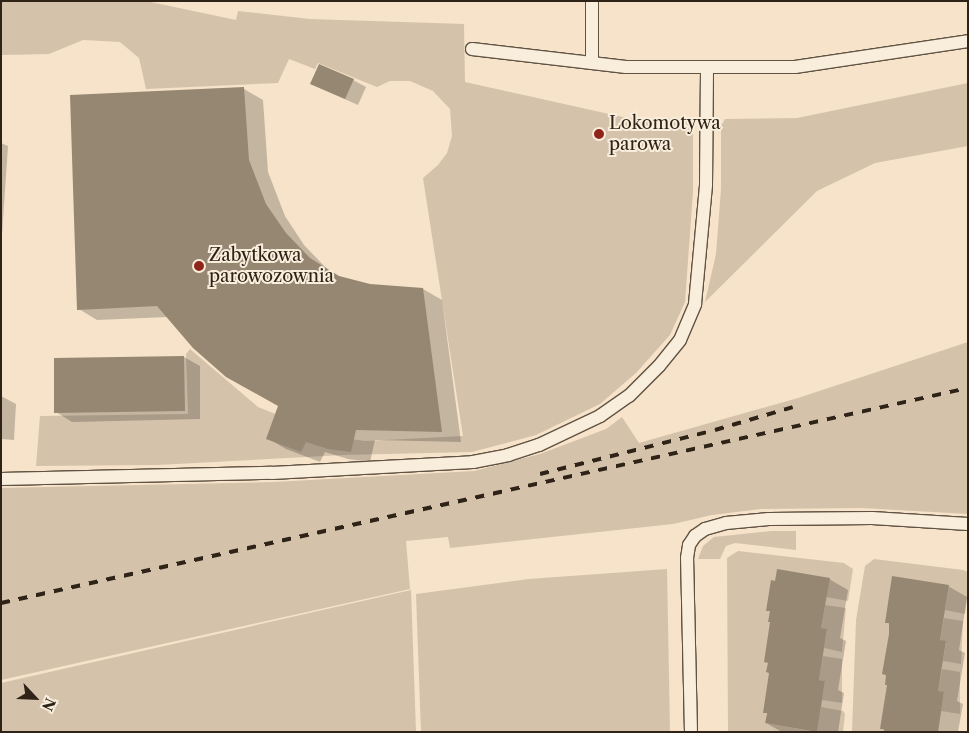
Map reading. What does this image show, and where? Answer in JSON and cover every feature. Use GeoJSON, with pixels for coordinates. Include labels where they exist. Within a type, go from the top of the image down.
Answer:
{"type":"FeatureCollection","features":[{"type":"Feature","properties":{"kind":"lane"},"geometry":{"type":"LineString","coordinates":[[592,1],[592,63]]}},
{"type":"Feature","properties":{"kind":"lane"},"geometry":{"type":"LineString","coordinates":[[472,50],[626,67],[795,67],[968,41]]}},
{"type":"Feature","properties":{"kind":"lane"},"geometry":{"type":"LineString","coordinates":[[1,479],[272,472],[473,462],[508,455],[538,445],[600,416],[629,396],[659,366],[680,340],[695,304],[706,185],[707,67]]}},
{"type":"Feature","properties":{"kind":"lane"},"geometry":{"type":"LineString","coordinates":[[690,732],[687,558],[689,546],[695,536],[715,525],[769,519],[872,518],[968,524]]}},
{"type":"Feature","properties":{"kind":"shaded area"},"geometry":{"type":"Polygon","coordinates":[[[1,1],[146,1],[236,20],[238,11],[310,19],[464,24],[465,82],[627,118],[689,119],[693,126],[693,192],[685,302],[670,335],[636,373],[600,404],[536,435],[472,452],[343,455],[158,465],[36,466],[40,416],[188,414],[186,354],[190,349],[258,407],[331,436],[365,441],[463,436],[423,178],[438,165],[447,153],[452,136],[450,109],[433,91],[410,81],[390,81],[377,87],[318,63],[315,69],[289,59],[278,83],[146,89],[139,58],[120,42],[83,40],[49,54],[1,55],[1,1]]]}},
{"type":"Feature","properties":{"kind":"shaded area"},"geometry":{"type":"Polygon","coordinates":[[[968,83],[968,146],[875,163],[817,191],[705,302],[716,254],[721,189],[721,126],[725,119],[797,118],[968,83]]]}},
{"type":"Feature","properties":{"kind":"shaded area"},"geometry":{"type":"Polygon","coordinates":[[[968,342],[968,514],[862,508],[761,509],[712,515],[673,524],[450,548],[448,537],[406,541],[410,589],[1,680],[1,488],[274,482],[474,471],[540,454],[606,429],[622,417],[639,443],[798,398],[968,342]]]}},
{"type":"Feature","properties":{"kind":"shaded area"},"geometry":{"type":"Polygon","coordinates":[[[772,531],[796,531],[796,550],[735,543],[726,546],[720,559],[698,559],[703,546],[714,537],[772,531]]]}},
{"type":"Feature","properties":{"kind":"shaded area"},"geometry":{"type":"Polygon","coordinates":[[[738,551],[844,563],[853,569],[848,601],[826,597],[787,583],[765,723],[815,732],[728,732],[727,558],[738,551]]]}},
{"type":"Feature","properties":{"kind":"shaded area"},"geometry":{"type":"Polygon","coordinates":[[[874,559],[963,570],[968,572],[968,592],[965,614],[945,610],[949,586],[905,591],[883,732],[852,732],[856,620],[865,566],[874,559]]]}},
{"type":"Feature","properties":{"kind":"shaded area"},"geometry":{"type":"Polygon","coordinates":[[[667,569],[670,732],[421,732],[416,594],[529,579],[667,569]]]}},
{"type":"Feature","properties":{"kind":"shaded area"},"geometry":{"type":"Polygon","coordinates":[[[411,590],[416,732],[1,732],[1,683],[411,590]]]}},
{"type":"Feature","properties":{"kind":"shaded area"},"geometry":{"type":"Polygon","coordinates":[[[825,605],[846,608],[842,652],[824,648],[827,630],[821,628],[825,605]]]}},
{"type":"Feature","properties":{"kind":"shaded area"},"geometry":{"type":"Polygon","coordinates":[[[944,618],[963,621],[961,664],[943,661],[946,642],[940,640],[944,618]]]}},
{"type":"Feature","properties":{"kind":"shaded area"},"geometry":{"type":"Polygon","coordinates":[[[823,656],[842,659],[842,703],[822,700],[825,681],[819,680],[823,656]]]}},
{"type":"Feature","properties":{"kind":"shaded area"},"geometry":{"type":"Polygon","coordinates":[[[942,669],[960,672],[960,714],[941,711],[944,693],[938,691],[942,669]]]}},
{"type":"Feature","properties":{"kind":"shaded area"},"geometry":{"type":"Polygon","coordinates":[[[821,707],[843,711],[845,714],[843,732],[817,732],[821,707]]]}},
{"type":"Feature","properties":{"kind":"building"},"geometry":{"type":"Polygon","coordinates":[[[319,64],[354,79],[345,99],[310,84],[319,64]]]}},
{"type":"Feature","properties":{"kind":"building","name":"Zabytkowa parowozownia"},"geometry":{"type":"Polygon","coordinates":[[[244,87],[249,160],[266,204],[286,233],[310,258],[339,276],[370,284],[423,288],[442,432],[356,430],[351,452],[328,449],[306,442],[301,452],[266,439],[278,406],[226,377],[193,348],[157,306],[77,310],[70,95],[244,87]]]}},
{"type":"Feature","properties":{"kind":"building"},"geometry":{"type":"Polygon","coordinates":[[[184,356],[185,411],[54,413],[54,358],[184,356]]]}},
{"type":"Feature","properties":{"kind":"building"},"geometry":{"type":"Polygon","coordinates":[[[777,569],[830,578],[821,628],[827,629],[819,680],[825,681],[817,732],[765,723],[767,713],[763,713],[769,673],[766,672],[768,663],[764,662],[770,622],[768,622],[770,611],[766,611],[771,580],[775,581],[777,569]]]}},
{"type":"Feature","properties":{"kind":"building"},"geometry":{"type":"Polygon","coordinates":[[[892,576],[949,585],[940,640],[946,641],[938,691],[944,692],[938,732],[884,732],[884,729],[880,729],[887,685],[885,685],[886,675],[882,674],[889,634],[889,623],[885,623],[892,576]]]}},
{"type":"Feature","properties":{"kind":"railway"},"geometry":{"type":"LineString","coordinates":[[1,603],[968,388]]}},
{"type":"Feature","properties":{"kind":"railway"},"geometry":{"type":"LineString","coordinates":[[540,474],[715,430],[793,407]]}},
{"type":"Feature","properties":{"kind":"place","name":"Lokomotywa parowa"},"geometry":{"type":"Point","coordinates":[599,134]}},
{"type":"Feature","properties":{"kind":"place","name":"Zabytkowa parowozownia"},"geometry":{"type":"Point","coordinates":[199,266]}}]}
